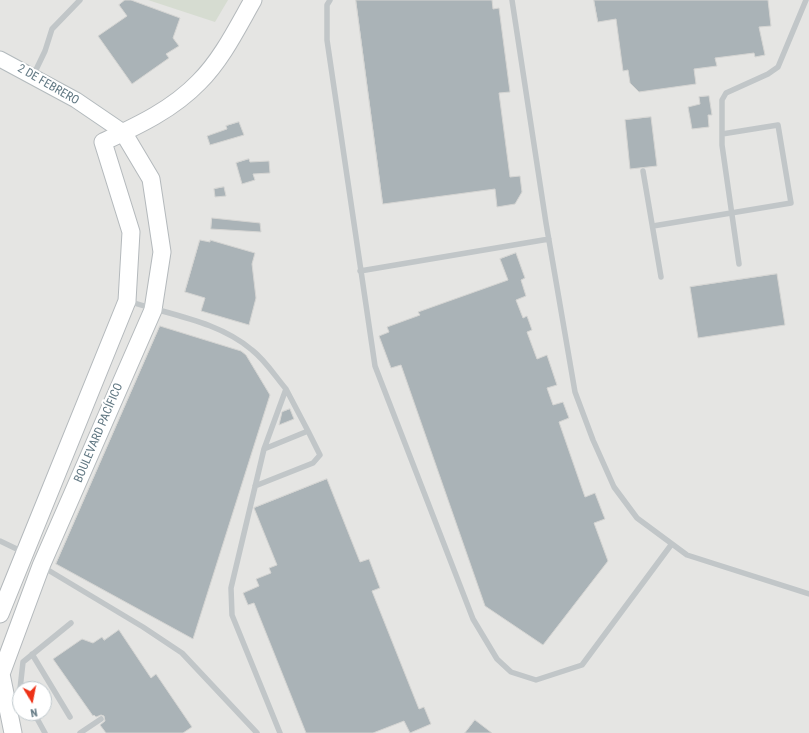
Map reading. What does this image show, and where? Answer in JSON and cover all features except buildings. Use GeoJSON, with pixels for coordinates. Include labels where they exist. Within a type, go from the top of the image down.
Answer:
{"type":"FeatureCollection","features":[{"type":"Feature","properties":{"kind":"main road"},"geometry":{"type":"LineString","coordinates":[[94,113],[103,142],[164,110],[200,82],[228,45],[253,0]]}},
{"type":"Feature","properties":{"kind":"main road","name":"2 DE FEBRERO"},"geometry":{"type":"LineString","coordinates":[[0,59],[76,100],[123,132]]}},
{"type":"Feature","properties":{"kind":"main road","name":"BOULEVARD PACÍFICO"},"geometry":{"type":"LineString","coordinates":[[13,733],[1,674],[41,566],[153,310],[162,252],[151,179],[123,132]]}},
{"type":"Feature","properties":{"kind":"main road","name":"BOULEVARD PACÍFICO"},"geometry":{"type":"LineString","coordinates":[[0,614],[127,301],[131,232],[103,142]]}},
{"type":"Feature","properties":{"kind":"lane"},"geometry":{"type":"LineString","coordinates":[[33,76],[45,51],[52,29],[76,6],[80,0]]}},
{"type":"Feature","properties":{"kind":"lane"},"geometry":{"type":"LineString","coordinates":[[330,0],[327,5],[327,40],[375,366],[473,619],[497,659],[511,672],[536,680],[582,665],[671,545]]}},
{"type":"Feature","properties":{"kind":"lane"},"geometry":{"type":"LineString","coordinates":[[512,0],[549,239],[575,392],[593,440],[614,487],[637,518],[671,545],[687,555],[809,594]]}},
{"type":"Feature","properties":{"kind":"lane"},"geometry":{"type":"LineString","coordinates":[[739,264],[722,145],[722,100],[726,92],[768,74],[778,67],[806,0]]}},
{"type":"Feature","properties":{"kind":"lane"},"geometry":{"type":"LineString","coordinates":[[653,226],[791,203],[778,125],[722,134]]}},
{"type":"Feature","properties":{"kind":"lane"},"geometry":{"type":"LineString","coordinates":[[643,171],[661,277]]}},
{"type":"Feature","properties":{"kind":"lane"},"geometry":{"type":"LineString","coordinates":[[360,271],[549,239]]}},
{"type":"Feature","properties":{"kind":"lane"},"geometry":{"type":"LineString","coordinates":[[127,301],[153,310],[212,326],[232,334],[254,350],[286,389],[320,455],[313,463],[255,486]]}},
{"type":"Feature","properties":{"kind":"lane"},"geometry":{"type":"LineString","coordinates":[[280,733],[232,615],[230,601],[231,588],[264,449],[286,389]]}},
{"type":"Feature","properties":{"kind":"lane"},"geometry":{"type":"LineString","coordinates":[[264,449],[308,431]]}},
{"type":"Feature","properties":{"kind":"lane"},"geometry":{"type":"LineString","coordinates":[[0,541],[25,553]]}},
{"type":"Feature","properties":{"kind":"lane"},"geometry":{"type":"LineString","coordinates":[[41,566],[182,652],[257,733]]}},
{"type":"Feature","properties":{"kind":"lane"},"geometry":{"type":"LineString","coordinates":[[21,681],[23,662],[71,623]]}},
{"type":"Feature","properties":{"kind":"lane"},"geometry":{"type":"LineString","coordinates":[[32,654],[70,717]]}},
{"type":"Feature","properties":{"kind":"lane"},"geometry":{"type":"LineString","coordinates":[[80,733],[101,720]]}},
{"type":"Feature","properties":{"kind":"lane"},"geometry":{"type":"LineString","coordinates":[[38,721],[45,733]]}},
{"type":"Feature","properties":{"kind":"shaded area"},"geometry":{"type":"Polygon","coordinates":[[[0,0],[809,0],[809,733],[0,733],[0,0]]]}},
{"type":"Feature","properties":{"kind":"shaded area"},"geometry":{"type":"Polygon","coordinates":[[[148,0],[228,0],[215,22],[148,0]]]}}]}
